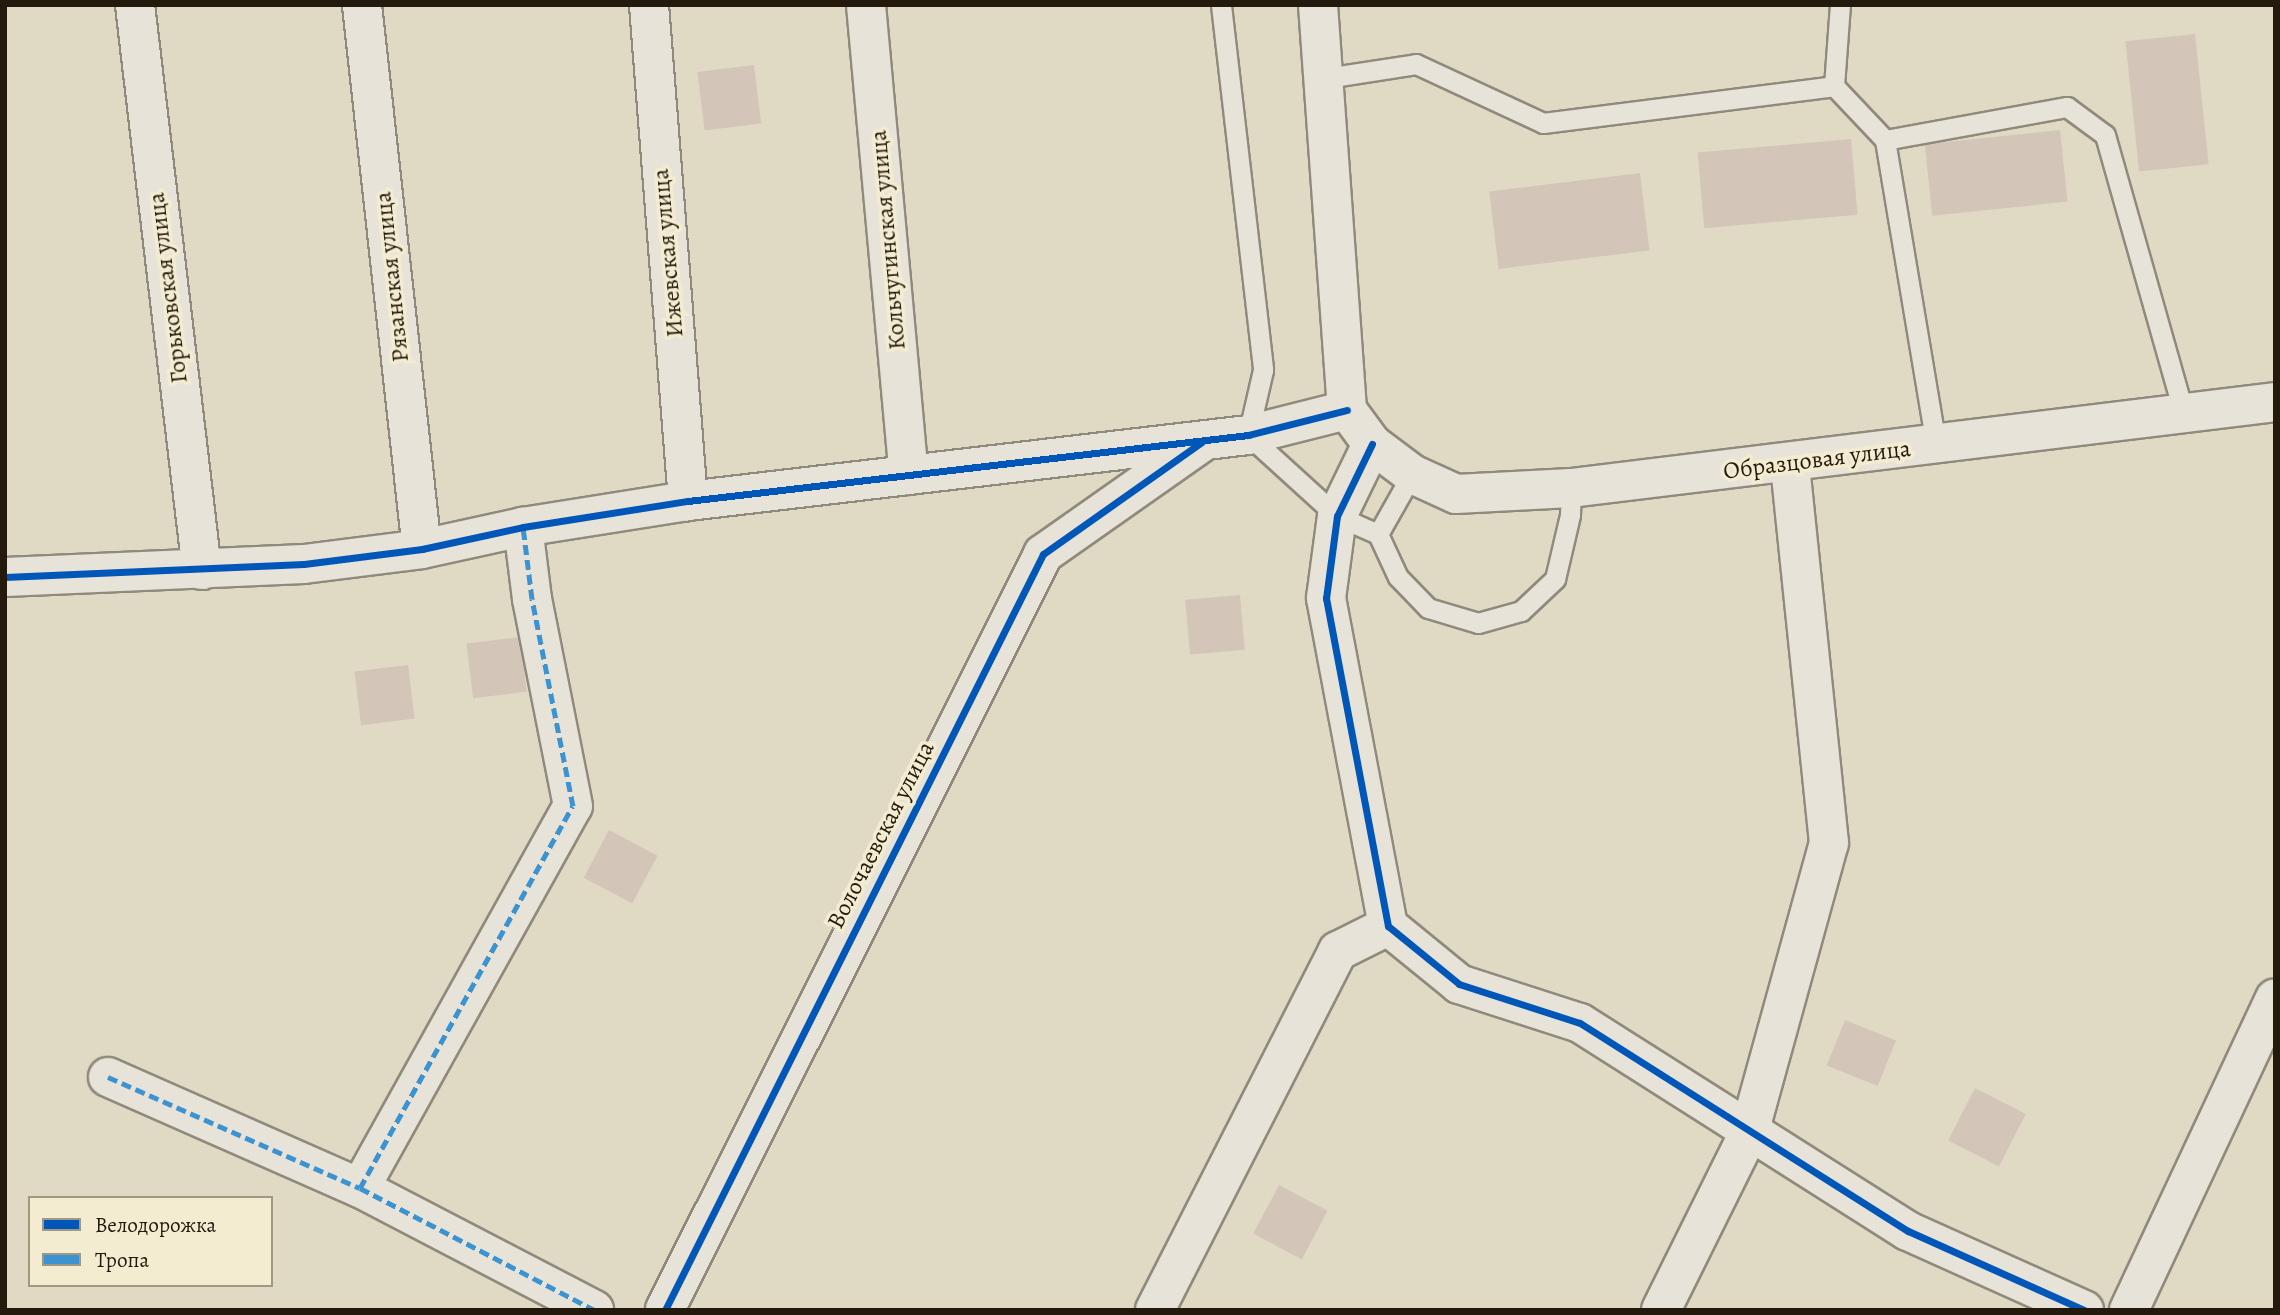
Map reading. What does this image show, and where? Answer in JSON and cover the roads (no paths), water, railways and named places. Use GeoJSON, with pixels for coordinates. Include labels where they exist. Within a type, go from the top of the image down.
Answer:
{"type":"FeatureCollection","features":[{"type":"Feature","properties":{"kind":"street","name":"Горьковская улица"},"geometry":{"type":"LineString","coordinates":[[135,5],[202,570]]}},
{"type":"Feature","properties":{"kind":"street","name":"Рязанская улица"},"geometry":{"type":"LineString","coordinates":[[362,5],[422,549]]}},
{"type":"Feature","properties":{"kind":"street","name":"Ижевская улица"},"geometry":{"type":"LineString","coordinates":[[649,5],[688,501]]}},
{"type":"Feature","properties":{"kind":"street","name":"Кольчугинская улица"},"geometry":{"type":"LineString","coordinates":[[866,5],[909,475]]}},
{"type":"Feature","properties":{"kind":"street"},"geometry":{"type":"LineString","coordinates":[[5,577],[202,570],[422,549],[523,527],[688,501],[1248,435],[1347,411],[1326,78],[1318,5]]}},
{"type":"Feature","properties":{"kind":"street","name":"Образцовая улица"},"geometry":{"type":"LineString","coordinates":[[1347,411],[1373,443],[1412,474],[1455,494],[1571,488],[1790,464],[2275,402]]}},
{"type":"Feature","properties":{"kind":"street","name":"Волочаевская улица"},"geometry":{"type":"LineString","coordinates":[[665,1310],[1043,554],[1205,440]]}},
{"type":"Feature","properties":{"kind":"street"},"geometry":{"type":"LineString","coordinates":[[1373,443],[1337,516],[1326,598],[1388,926],[1459,984],[1580,1023],[1749,1133],[1908,1231],[2084,1310]]}},
{"type":"Feature","properties":{"kind":"street"},"geometry":{"type":"LineString","coordinates":[[1661,1310],[1749,1133],[1829,843],[1790,464]]}},
{"type":"Feature","properties":{"kind":"street"},"geometry":{"type":"LineString","coordinates":[[360,1188],[573,806],[532,599],[523,527]]}},
{"type":"Feature","properties":{"kind":"street"},"geometry":{"type":"LineString","coordinates":[[1155,1310],[1338,951],[1388,926]]}},
{"type":"Feature","properties":{"kind":"street"},"geometry":{"type":"LineString","coordinates":[[2129,1310],[2275,998]]}},
{"type":"Feature","properties":{"kind":"street"},"geometry":{"type":"LineString","coordinates":[[108,1077],[360,1188],[594,1310]]}},
{"type":"Feature","properties":{"kind":"lane"},"geometry":{"type":"LineString","coordinates":[[1221,5],[1263,370],[1248,435],[1337,516],[1378,534],[1398,577],[1428,608],[1478,623],[1521,611],[1555,579],[1568,526],[1571,488]]}},
{"type":"Feature","properties":{"kind":"lane"},"geometry":{"type":"LineString","coordinates":[[1840,5],[1834,86],[1885,140],[1936,446]]}},
{"type":"Feature","properties":{"kind":"lane"},"geometry":{"type":"LineString","coordinates":[[1326,78],[1416,64],[1543,123],[1834,86]]}},
{"type":"Feature","properties":{"kind":"lane"},"geometry":{"type":"LineString","coordinates":[[1885,140],[2067,107],[2105,135],[2183,414]]}},
{"type":"Feature","properties":{"kind":"lane"},"geometry":{"type":"LineString","coordinates":[[1378,534],[1412,474]]}}]}
